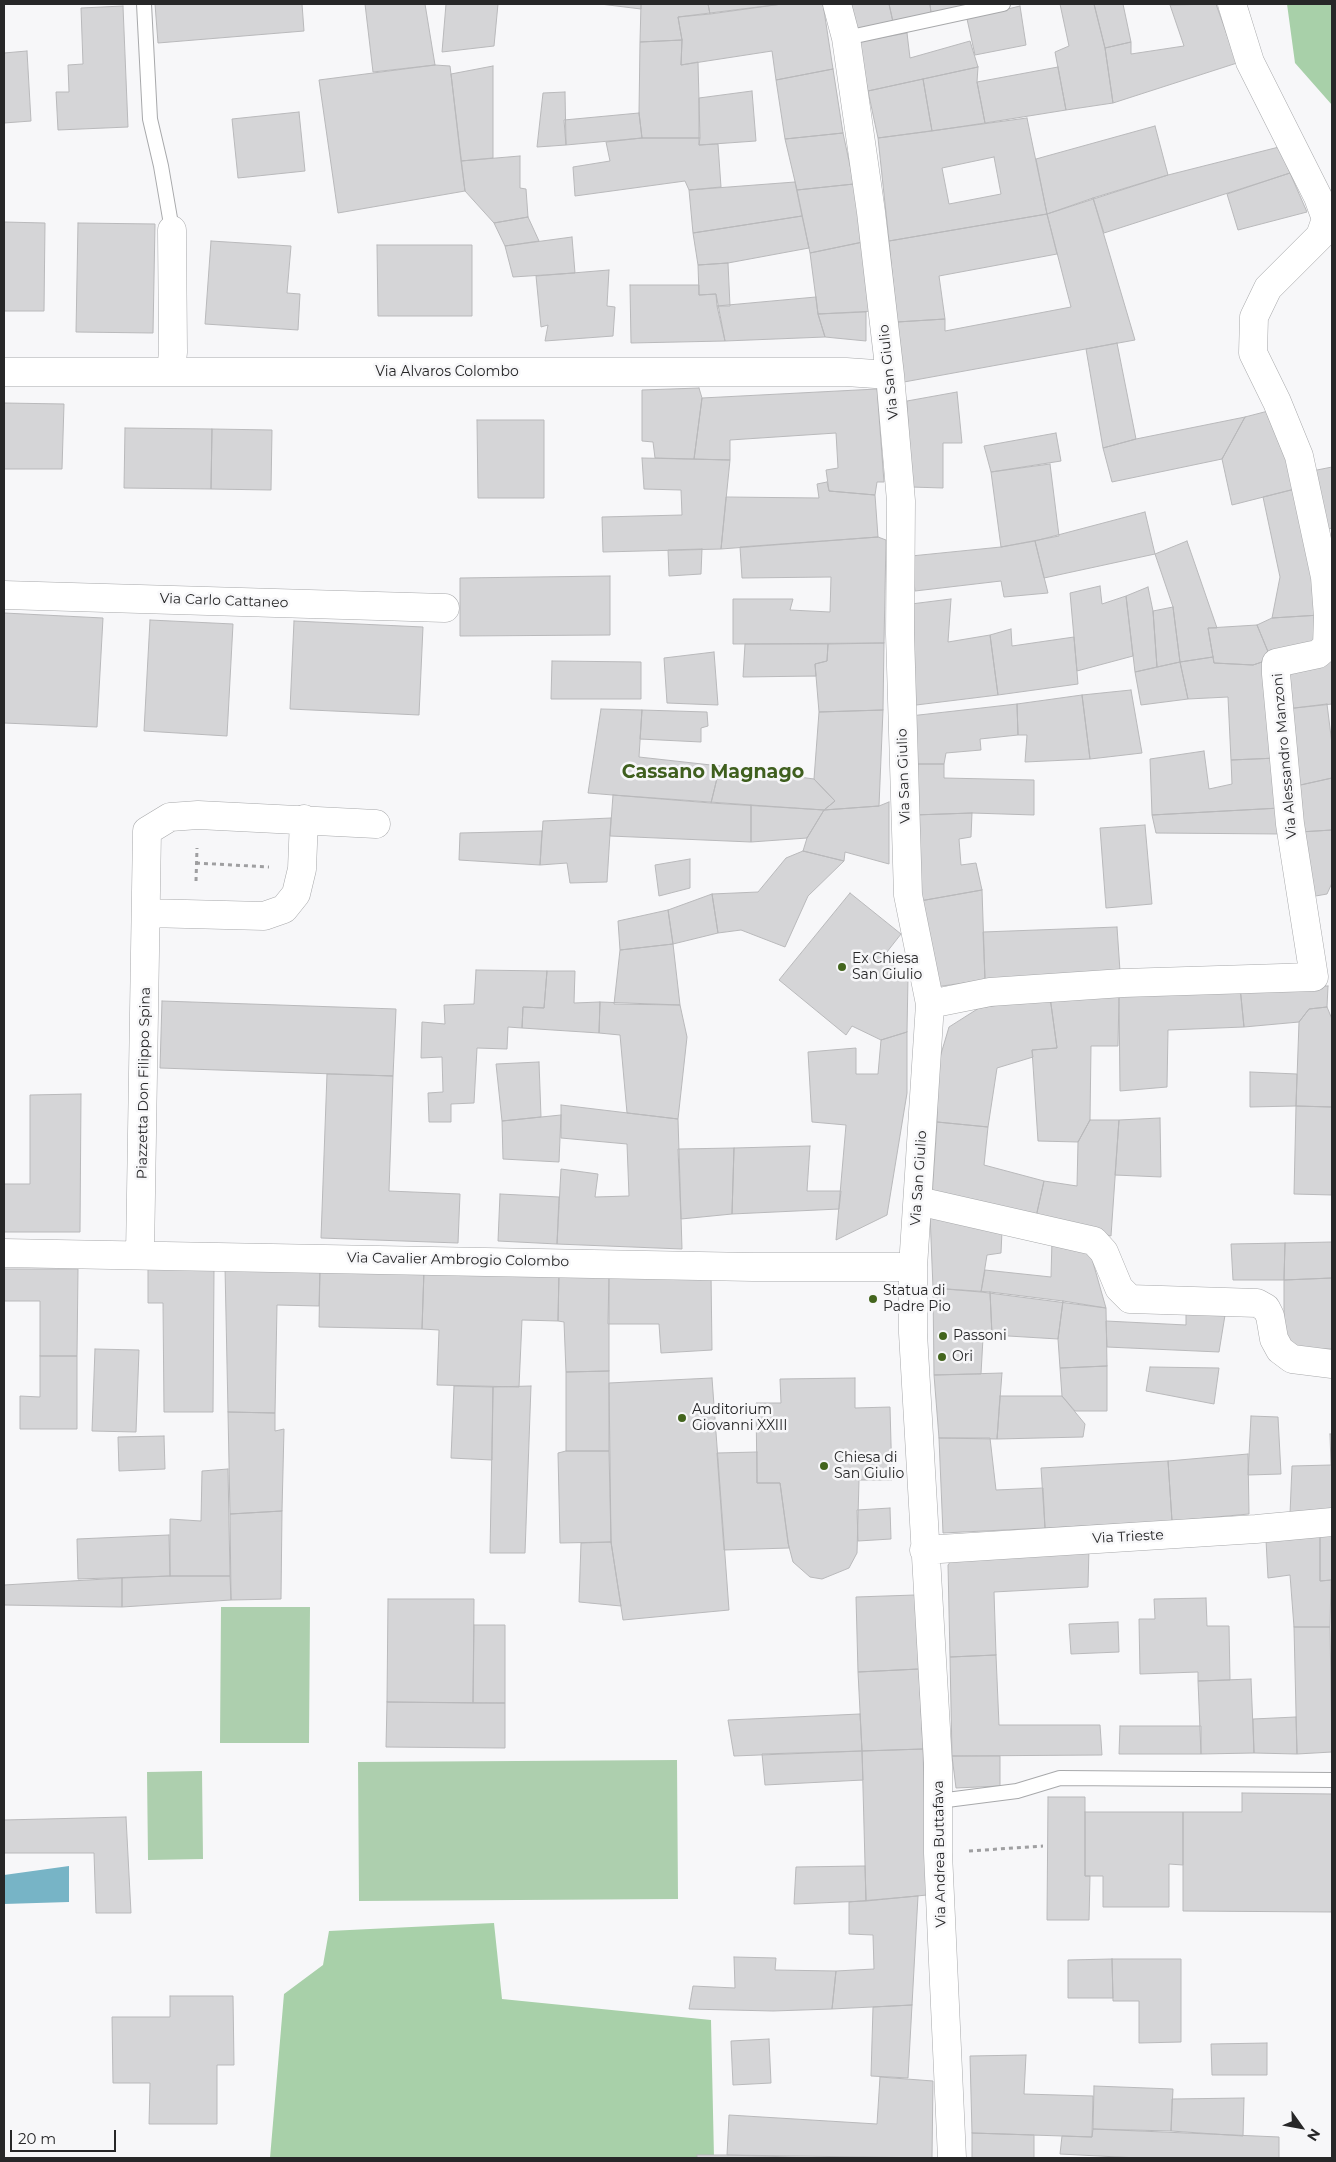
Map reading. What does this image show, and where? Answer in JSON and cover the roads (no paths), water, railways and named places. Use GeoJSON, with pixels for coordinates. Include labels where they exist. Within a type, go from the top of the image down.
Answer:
{"type":"FeatureCollection","features":[{"type":"Feature","properties":{"kind":"street","name":"Via San Giulio"},"geometry":{"type":"LineString","coordinates":[[837,4],[846,38],[871,212],[890,375],[901,500],[900,634],[908,895],[930,1004],[913,1267],[913,1333],[924,1550]]}},
{"type":"Feature","properties":{"kind":"street","name":"Via Alessandro Manzoni"},"geometry":{"type":"LineString","coordinates":[[930,1004],[1009,990],[1123,983],[1323,979],[1290,824],[1276,663],[1318,654],[1327,646],[1328,617],[1325,577],[1299,456],[1277,402],[1253,353],[1254,317],[1268,288],[1320,236],[1326,219],[1318,197],[1250,62],[1232,4]]}},
{"type":"Feature","properties":{"kind":"street"},"geometry":{"type":"LineString","coordinates":[[171,371],[173,352],[172,230]]}},
{"type":"Feature","properties":{"kind":"street","name":"Via Alvaros Colombo"},"geometry":{"type":"LineString","coordinates":[[4,372],[846,372],[890,375]]}},
{"type":"Feature","properties":{"kind":"street","name":"Via Carlo Cattaneo"},"geometry":{"type":"LineString","coordinates":[[4,596],[445,608]]}},
{"type":"Feature","properties":{"kind":"street","name":"Piazzetta Don Filippo Spina"},"geometry":{"type":"LineString","coordinates":[[140,1254],[147,831],[170,817],[198,815],[376,824]]}},
{"type":"Feature","properties":{"kind":"street"},"geometry":{"type":"LineString","coordinates":[[147,913],[264,916],[284,909],[296,894],[302,869],[304,819]]}},
{"type":"Feature","properties":{"kind":"street"},"geometry":{"type":"LineString","coordinates":[[918,1201],[1094,1241],[1104,1252],[1119,1288],[1130,1300],[1258,1302],[1266,1308],[1270,1316],[1274,1339],[1280,1350],[1292,1359],[1332,1364]]}},
{"type":"Feature","properties":{"kind":"street","name":"Via Cavalier Ambrogio Colombo"},"geometry":{"type":"LineString","coordinates":[[4,1253],[140,1254],[753,1267],[913,1267]]}},
{"type":"Feature","properties":{"kind":"street","name":"Via Trieste"},"geometry":{"type":"LineString","coordinates":[[924,1550],[1256,1529],[1332,1522]]}},
{"type":"Feature","properties":{"kind":"street","name":"Via Andrea Buttafava"},"geometry":{"type":"LineString","coordinates":[[924,1550],[940,1801],[938,1854],[952,2158]]}},
{"type":"Feature","properties":{"kind":"lane"},"geometry":{"type":"LineString","coordinates":[[144,4],[150,119],[161,166],[172,230]]}},
{"type":"Feature","properties":{"kind":"lane"},"geometry":{"type":"LineString","coordinates":[[846,38],[1002,4]]}},
{"type":"Feature","properties":{"kind":"lane"},"geometry":{"type":"LineString","coordinates":[[940,1801],[1017,1791],[1060,1778],[1332,1780]]}},
{"type":"Feature","properties":{"kind":"water"},"geometry":{"type":"Polygon","coordinates":[[[69,1866],[69,1902],[4,1904],[4,1875],[69,1866]]]}},
{"type":"Feature","properties":{"kind":"place","name":"Ex Chiesa San Giulio"},"geometry":{"type":"Point","coordinates":[842,967]}},
{"type":"Feature","properties":{"kind":"place","name":"Statua di Padre Pio"},"geometry":{"type":"Point","coordinates":[873,1299]}},
{"type":"Feature","properties":{"kind":"place","name":"Passoni"},"geometry":{"type":"Point","coordinates":[943,1336]}},
{"type":"Feature","properties":{"kind":"place","name":"Ori"},"geometry":{"type":"Point","coordinates":[942,1357]}},
{"type":"Feature","properties":{"kind":"place","name":"Auditorium Giovanni XXIII"},"geometry":{"type":"Point","coordinates":[682,1418]}},
{"type":"Feature","properties":{"kind":"place","name":"Chiesa di San Giulio"},"geometry":{"type":"Point","coordinates":[824,1466]}},
{"type":"Feature","properties":{"kind":"district","name":"Cassano Magnago"},"geometry":{"type":"Point","coordinates":[713,772]}}]}
